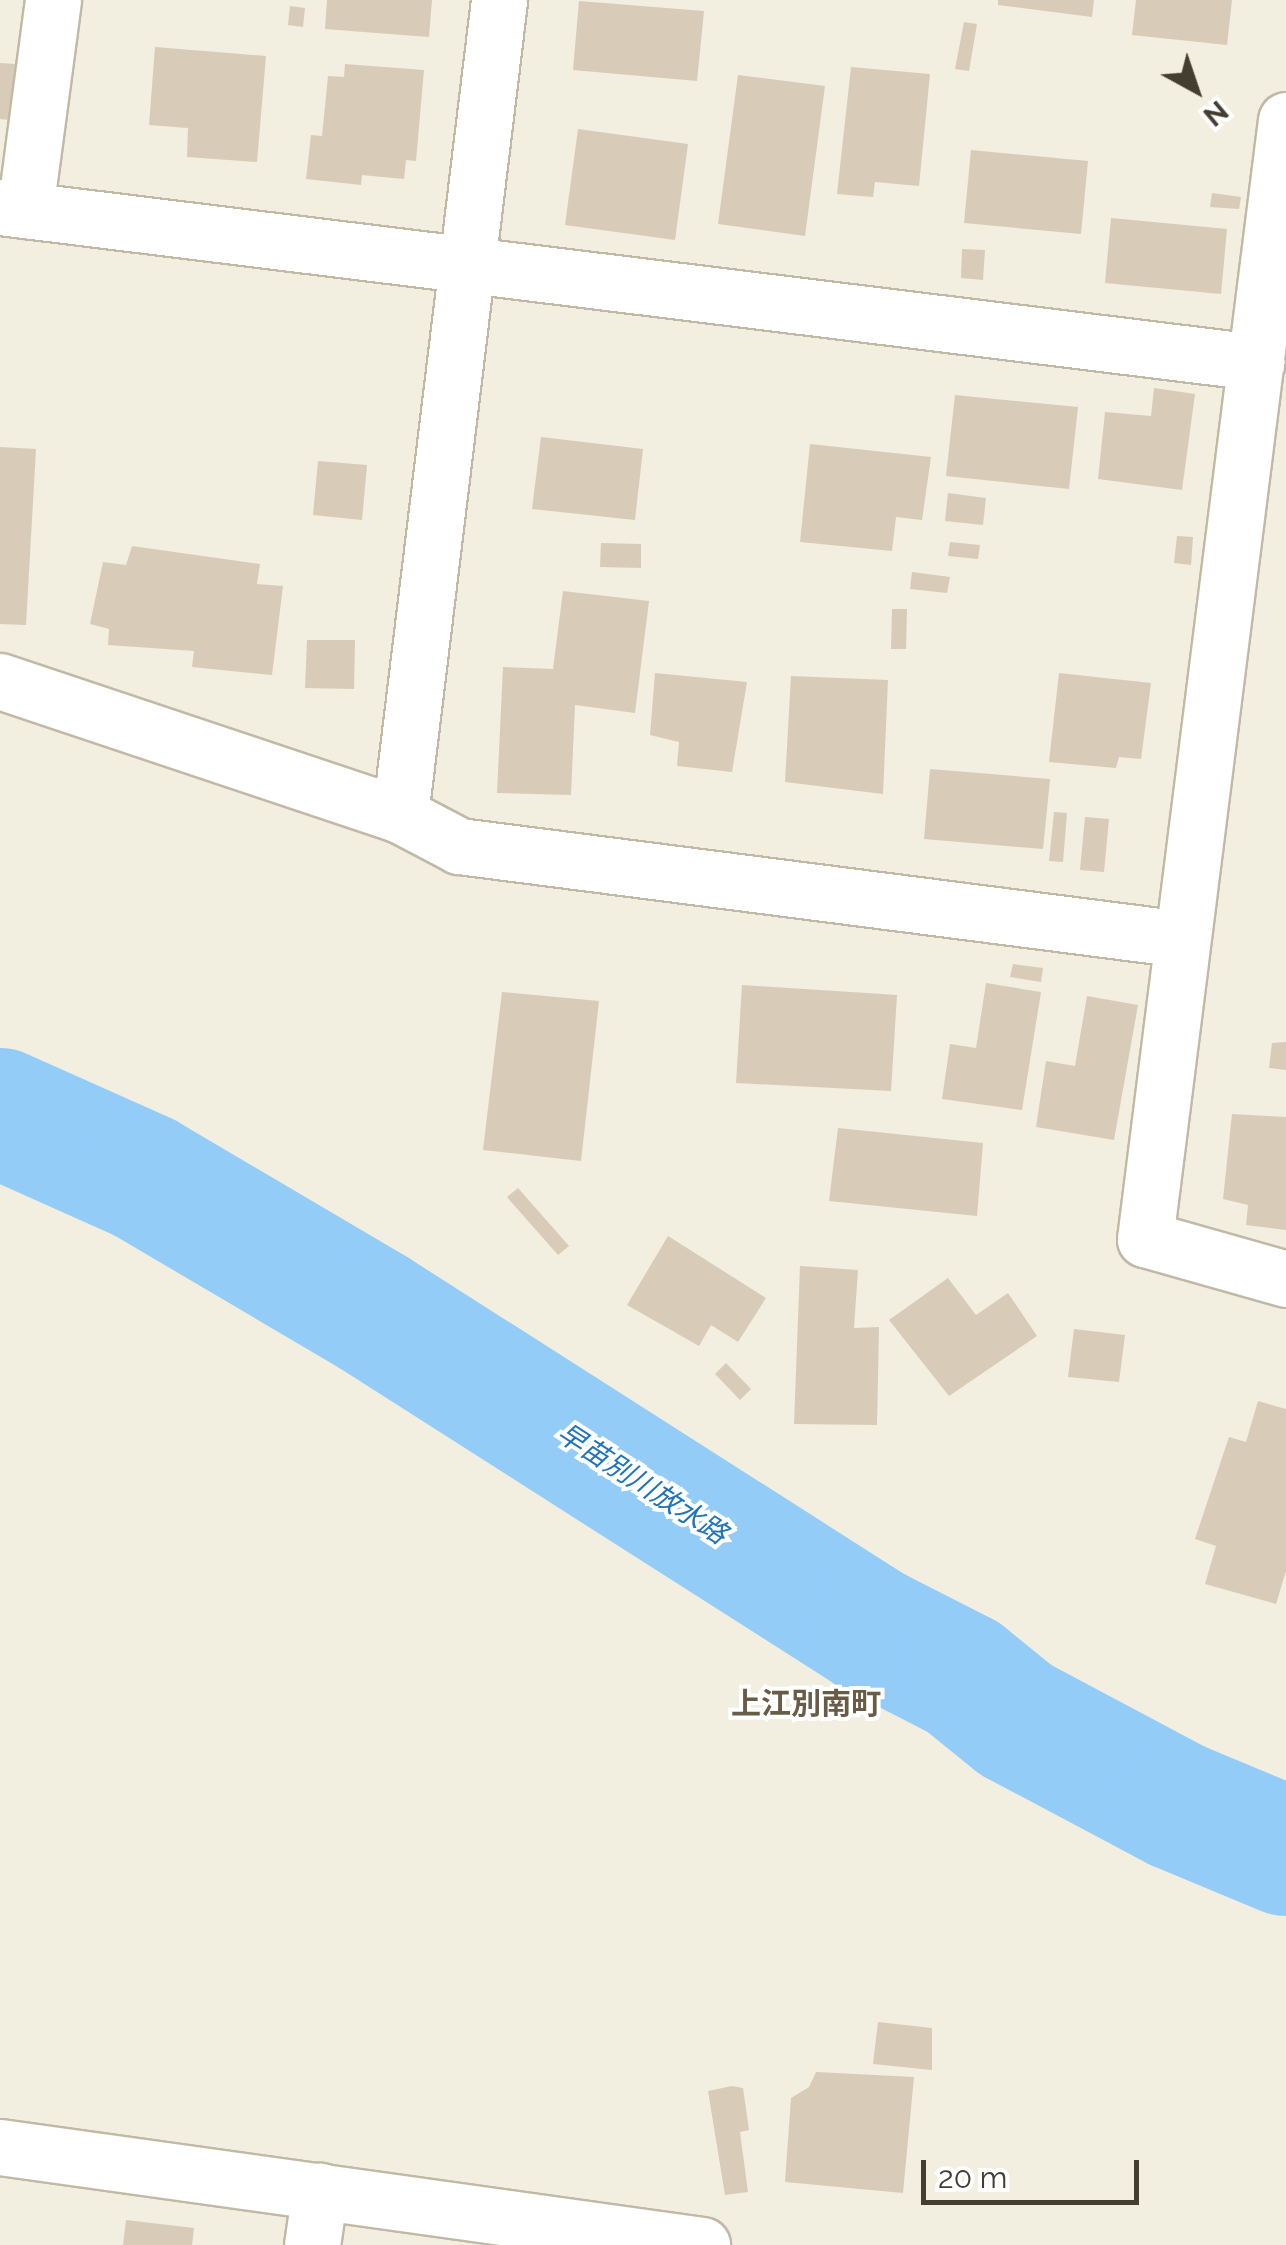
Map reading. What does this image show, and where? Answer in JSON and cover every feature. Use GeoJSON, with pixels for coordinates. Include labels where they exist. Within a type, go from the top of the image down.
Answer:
{"type":"FeatureCollection","features":[{"type":"Feature","properties":{"kind":"street"},"geometry":{"type":"LineString","coordinates":[[53,0],[12,209],[467,261],[1256,362]]}},
{"type":"Feature","properties":{"kind":"street"},"geometry":{"type":"LineString","coordinates":[[400,815],[499,0]]}},
{"type":"Feature","properties":{"kind":"street"},"geometry":{"type":"LineString","coordinates":[[1286,120],[1145,1240],[1286,1279]]}},
{"type":"Feature","properties":{"kind":"street"},"geometry":{"type":"LineString","coordinates":[[0,680],[400,815],[459,846],[1182,939]]}},
{"type":"Feature","properties":{"kind":"street"},"geometry":{"type":"LineString","coordinates":[[0,2147],[702,2245]]}},
{"type":"Feature","properties":{"kind":"street"},"geometry":{"type":"LineString","coordinates":[[312,2245],[320,2192]]}},
{"type":"Feature","properties":{"kind":"building"},"geometry":{"type":"Polygon","coordinates":[[[327,0],[432,0],[429,37],[325,29],[327,0]]]}},
{"type":"Feature","properties":{"kind":"building"},"geometry":{"type":"Polygon","coordinates":[[[998,0],[1094,0],[1092,17],[998,5],[998,0]]]}},
{"type":"Feature","properties":{"kind":"building"},"geometry":{"type":"Polygon","coordinates":[[[1136,0],[1232,0],[1227,45],[1132,35],[1136,0]]]}},
{"type":"Feature","properties":{"kind":"building"},"geometry":{"type":"Polygon","coordinates":[[[579,1],[704,11],[697,81],[573,70],[579,1]]]}},
{"type":"Feature","properties":{"kind":"building"},"geometry":{"type":"Polygon","coordinates":[[[290,6],[305,8],[303,27],[288,25],[290,6]]]}},
{"type":"Feature","properties":{"kind":"building"},"geometry":{"type":"Polygon","coordinates":[[[964,22],[977,24],[969,71],[955,69],[964,22]]]}},
{"type":"Feature","properties":{"kind":"building"},"geometry":{"type":"Polygon","coordinates":[[[155,47],[266,56],[257,162],[187,157],[188,128],[149,125],[155,47]]]}},
{"type":"Feature","properties":{"kind":"building"},"geometry":{"type":"Polygon","coordinates":[[[0,63],[16,64],[10,120],[0,119],[0,63]]]}},
{"type":"Feature","properties":{"kind":"building"},"geometry":{"type":"Polygon","coordinates":[[[345,64],[424,70],[416,161],[406,160],[404,179],[362,175],[361,185],[306,179],[311,135],[322,136],[328,76],[344,77],[345,64]]]}},
{"type":"Feature","properties":{"kind":"building"},"geometry":{"type":"Polygon","coordinates":[[[851,67],[930,74],[919,186],[875,182],[873,197],[837,194],[851,67]]]}},
{"type":"Feature","properties":{"kind":"building"},"geometry":{"type":"Polygon","coordinates":[[[738,75],[825,86],[805,236],[718,224],[738,75]]]}},
{"type":"Feature","properties":{"kind":"building"},"geometry":{"type":"Polygon","coordinates":[[[578,129],[688,144],[675,240],[565,225],[578,129]]]}},
{"type":"Feature","properties":{"kind":"building"},"geometry":{"type":"Polygon","coordinates":[[[971,150],[1088,161],[1081,234],[964,223],[971,150]]]}},
{"type":"Feature","properties":{"kind":"building"},"geometry":{"type":"Polygon","coordinates":[[[1212,193],[1241,197],[1239,209],[1210,207],[1212,193]]]}},
{"type":"Feature","properties":{"kind":"building"},"geometry":{"type":"Polygon","coordinates":[[[1111,218],[1227,229],[1221,294],[1105,283],[1111,218]]]}},
{"type":"Feature","properties":{"kind":"building"},"geometry":{"type":"Polygon","coordinates":[[[962,249],[985,250],[983,280],[961,278],[962,249]]]}},
{"type":"Feature","properties":{"kind":"building"},"geometry":{"type":"Polygon","coordinates":[[[1154,388],[1195,394],[1182,490],[1098,479],[1105,412],[1151,416],[1154,388]]]}},
{"type":"Feature","properties":{"kind":"building"},"geometry":{"type":"Polygon","coordinates":[[[955,395],[1078,407],[1069,489],[946,476],[955,395]]]}},
{"type":"Feature","properties":{"kind":"building"},"geometry":{"type":"Polygon","coordinates":[[[541,437],[643,449],[635,520],[532,509],[541,437]]]}},
{"type":"Feature","properties":{"kind":"building"},"geometry":{"type":"Polygon","coordinates":[[[810,444],[931,457],[922,520],[896,517],[892,551],[800,542],[810,444]]]}},
{"type":"Feature","properties":{"kind":"building"},"geometry":{"type":"Polygon","coordinates":[[[0,447],[36,449],[26,625],[0,624],[0,447]]]}},
{"type":"Feature","properties":{"kind":"building"},"geometry":{"type":"Polygon","coordinates":[[[318,461],[367,465],[362,520],[313,515],[318,461]]]}},
{"type":"Feature","properties":{"kind":"building"},"geometry":{"type":"Polygon","coordinates":[[[948,493],[986,498],[983,525],[945,521],[948,493]]]}},
{"type":"Feature","properties":{"kind":"building"},"geometry":{"type":"Polygon","coordinates":[[[1177,536],[1193,537],[1191,565],[1174,563],[1177,536]]]}},
{"type":"Feature","properties":{"kind":"building"},"geometry":{"type":"Polygon","coordinates":[[[950,542],[980,545],[978,559],[948,556],[950,542]]]}},
{"type":"Feature","properties":{"kind":"building"},"geometry":{"type":"Polygon","coordinates":[[[601,543],[641,544],[641,568],[600,567],[601,543]]]}},
{"type":"Feature","properties":{"kind":"building"},"geometry":{"type":"Polygon","coordinates":[[[132,546],[260,564],[257,584],[283,586],[272,675],[192,667],[194,651],[108,645],[109,629],[90,624],[103,562],[126,565],[132,546]]]}},
{"type":"Feature","properties":{"kind":"building"},"geometry":{"type":"Polygon","coordinates":[[[912,572],[950,577],[947,593],[910,589],[912,572]]]}},
{"type":"Feature","properties":{"kind":"building"},"geometry":{"type":"Polygon","coordinates":[[[563,591],[649,601],[635,713],[575,705],[571,795],[497,793],[503,667],[553,669],[563,591]]]}},
{"type":"Feature","properties":{"kind":"building"},"geometry":{"type":"Polygon","coordinates":[[[892,609],[907,609],[906,649],[891,649],[892,609]]]}},
{"type":"Feature","properties":{"kind":"building"},"geometry":{"type":"Polygon","coordinates":[[[307,640],[355,640],[354,689],[305,688],[307,640]]]}},
{"type":"Feature","properties":{"kind":"building"},"geometry":{"type":"Polygon","coordinates":[[[655,673],[747,682],[732,772],[677,766],[679,742],[650,735],[655,673]]]}},
{"type":"Feature","properties":{"kind":"building"},"geometry":{"type":"Polygon","coordinates":[[[1059,673],[1151,683],[1141,759],[1119,757],[1116,768],[1049,762],[1059,673]]]}},
{"type":"Feature","properties":{"kind":"building"},"geometry":{"type":"Polygon","coordinates":[[[791,676],[888,680],[883,794],[785,782],[791,676]]]}},
{"type":"Feature","properties":{"kind":"building"},"geometry":{"type":"Polygon","coordinates":[[[930,769],[1050,779],[1043,849],[924,839],[930,769]]]}},
{"type":"Feature","properties":{"kind":"building"},"geometry":{"type":"Polygon","coordinates":[[[1054,812],[1067,813],[1063,862],[1049,861],[1054,812]]]}},
{"type":"Feature","properties":{"kind":"building"},"geometry":{"type":"Polygon","coordinates":[[[1085,817],[1109,819],[1104,872],[1080,870],[1085,817]]]}},
{"type":"Feature","properties":{"kind":"building"},"geometry":{"type":"Polygon","coordinates":[[[1013,964],[1043,968],[1041,982],[1010,977],[1013,964]]]}},
{"type":"Feature","properties":{"kind":"building"},"geometry":{"type":"Polygon","coordinates":[[[986,983],[1041,992],[1022,1110],[942,1099],[950,1044],[976,1048],[986,983]]]}},
{"type":"Feature","properties":{"kind":"building"},"geometry":{"type":"Polygon","coordinates":[[[742,985],[897,995],[891,1091],[736,1083],[742,985]]]}},
{"type":"Feature","properties":{"kind":"building"},"geometry":{"type":"Polygon","coordinates":[[[502,992],[599,1001],[581,1161],[483,1150],[502,992]]]}},
{"type":"Feature","properties":{"kind":"building"},"geometry":{"type":"Polygon","coordinates":[[[1087,996],[1138,1005],[1114,1140],[1036,1127],[1046,1061],[1075,1066],[1087,996]]]}},
{"type":"Feature","properties":{"kind":"building"},"geometry":{"type":"Polygon","coordinates":[[[1286,1042],[1286,1070],[1269,1068],[1272,1043],[1286,1042]]]}},
{"type":"Feature","properties":{"kind":"building"},"geometry":{"type":"Polygon","coordinates":[[[1232,1114],[1286,1117],[1286,1230],[1246,1225],[1248,1205],[1223,1199],[1232,1114]]]}},
{"type":"Feature","properties":{"kind":"building"},"geometry":{"type":"Polygon","coordinates":[[[838,1128],[983,1143],[977,1216],[829,1201],[838,1128]]]}},
{"type":"Feature","properties":{"kind":"building"},"geometry":{"type":"Polygon","coordinates":[[[518,1188],[569,1246],[558,1255],[507,1197],[518,1188]]]}},
{"type":"Feature","properties":{"kind":"building"},"geometry":{"type":"Polygon","coordinates":[[[668,1236],[766,1298],[738,1342],[711,1325],[699,1346],[627,1305],[668,1236]]]}},
{"type":"Feature","properties":{"kind":"building"},"geometry":{"type":"Polygon","coordinates":[[[800,1266],[858,1270],[854,1328],[879,1327],[877,1425],[794,1424],[800,1266]]]}},
{"type":"Feature","properties":{"kind":"building"},"geometry":{"type":"Polygon","coordinates":[[[948,1278],[976,1315],[1008,1293],[1037,1336],[949,1396],[889,1320],[948,1278]]]}},
{"type":"Feature","properties":{"kind":"building"},"geometry":{"type":"Polygon","coordinates":[[[1074,1329],[1125,1335],[1119,1382],[1068,1377],[1074,1329]]]}},
{"type":"Feature","properties":{"kind":"building"},"geometry":{"type":"Polygon","coordinates":[[[726,1363],[751,1389],[740,1400],[715,1374],[726,1363]]]}},
{"type":"Feature","properties":{"kind":"building"},"geometry":{"type":"Polygon","coordinates":[[[1258,1401],[1286,1409],[1286,1571],[1276,1604],[1205,1584],[1216,1546],[1195,1539],[1229,1437],[1246,1442],[1258,1401]]]}},
{"type":"Feature","properties":{"kind":"building"},"geometry":{"type":"Polygon","coordinates":[[[878,2022],[932,2028],[932,2070],[873,2064],[878,2022]]]}},
{"type":"Feature","properties":{"kind":"building"},"geometry":{"type":"Polygon","coordinates":[[[816,2072],[914,2077],[903,2193],[785,2182],[791,2098],[809,2087],[816,2072]]]}},
{"type":"Feature","properties":{"kind":"building"},"geometry":{"type":"Polygon","coordinates":[[[743,2088],[749,2130],[740,2132],[748,2192],[725,2195],[708,2091],[743,2088]]]}},
{"type":"Feature","properties":{"kind":"building"},"geometry":{"type":"Polygon","coordinates":[[[126,2220],[194,2228],[192,2245],[123,2245],[126,2220]]]}},
{"type":"Feature","properties":{"kind":"waterway","name":"早苗別川放水路"},"geometry":{"type":"LineString","coordinates":[[0,1113],[145,1178],[374,1313],[871,1630],[963,1677],[1016,1720],[1178,1806],[1286,1851]]}},
{"type":"Feature","properties":{"kind":"district","name":"上江別南町"},"geometry":{"type":"Point","coordinates":[806,1704]}}]}
